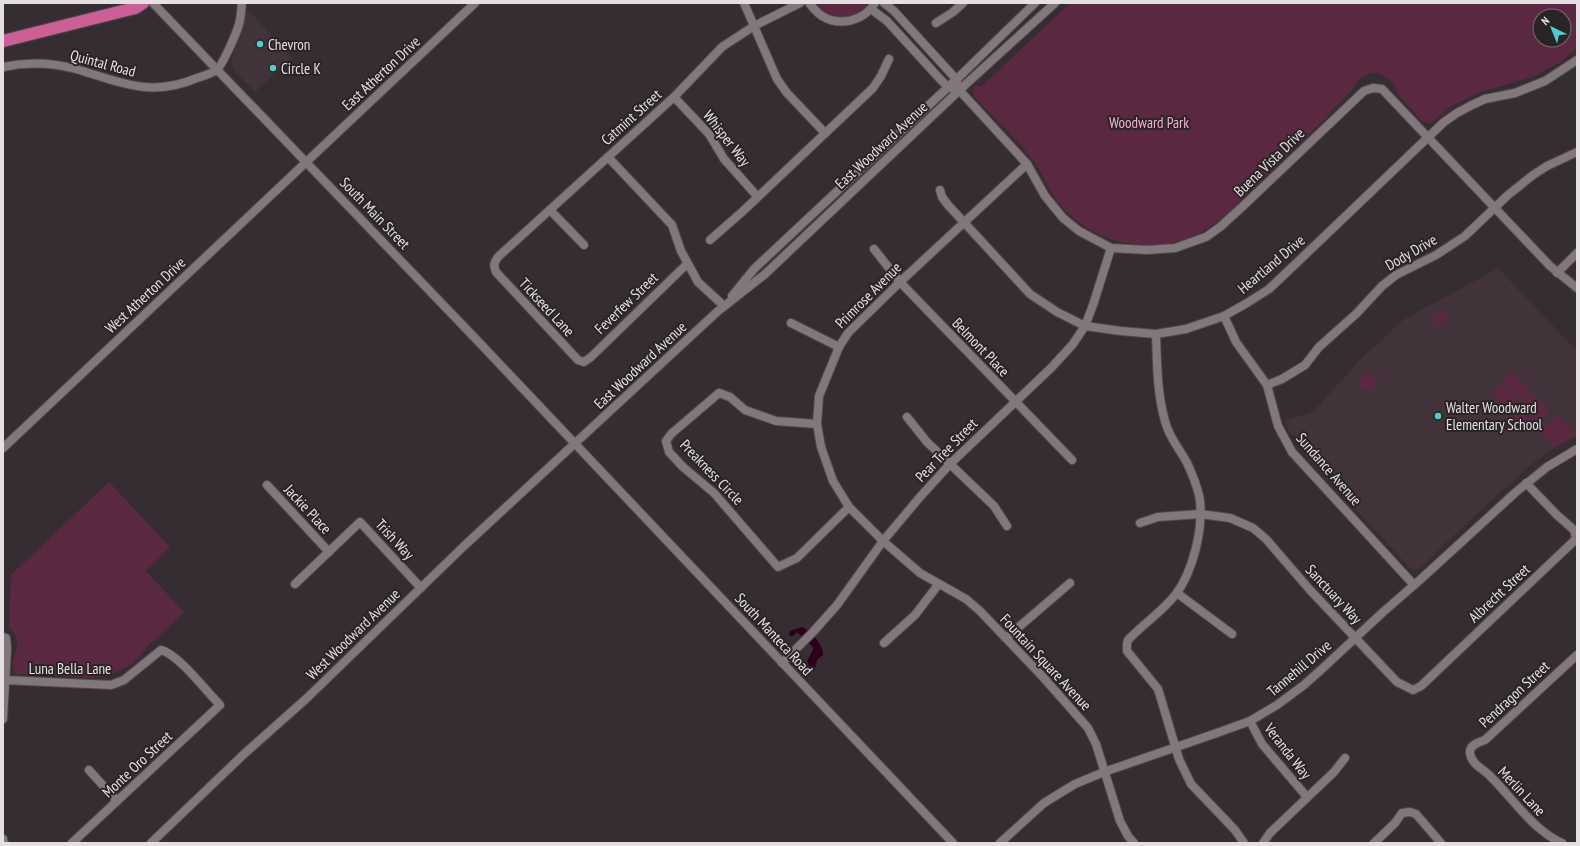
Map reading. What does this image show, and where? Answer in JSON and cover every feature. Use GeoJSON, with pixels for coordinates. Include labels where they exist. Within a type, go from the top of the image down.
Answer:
{"type":"FeatureCollection","features":[{"type":"Feature","properties":{"kind":"highway"},"geometry":{"type":"LineString","coordinates":[[3,41],[136,8],[142,3]]}},
{"type":"Feature","properties":{"kind":"street","name":"South Main Street"},"geometry":{"type":"LineString","coordinates":[[153,3],[575,444]]}},
{"type":"Feature","properties":{"kind":"street"},"geometry":{"type":"LineString","coordinates":[[218,70],[240,24],[242,3]]}},
{"type":"Feature","properties":{"kind":"street","name":"East Atherton Drive"},"geometry":{"type":"LineString","coordinates":[[306,163],[475,3]]}},
{"type":"Feature","properties":{"kind":"street"},"geometry":{"type":"LineString","coordinates":[[744,3],[777,79],[786,93],[825,133]]}},
{"type":"Feature","properties":{"kind":"street","name":"Catmint Street"},"geometry":{"type":"LineString","coordinates":[[493,267],[494,262],[499,256],[674,97],[722,48],[754,26],[800,3]]}},
{"type":"Feature","properties":{"kind":"street"},"geometry":{"type":"LineString","coordinates":[[809,3],[822,16],[840,22],[859,18],[873,6]]}},
{"type":"Feature","properties":{"kind":"street","name":"Buena Vista Drive"},"geometry":{"type":"LineString","coordinates":[[884,3],[956,79],[960,91],[1027,164],[1045,196],[1063,218],[1079,231],[1111,248],[1165,250],[1193,243],[1206,237],[1220,227],[1241,208],[1364,91],[1377,88],[1382,89],[1557,272],[1577,288]]}},
{"type":"Feature","properties":{"kind":"street"},"geometry":{"type":"LineString","coordinates":[[936,23],[964,3]]}},
{"type":"Feature","properties":{"kind":"street","name":"East Woodward Avenue"},"geometry":{"type":"LineString","coordinates":[[724,306],[754,269],[1035,3]]}},
{"type":"Feature","properties":{"kind":"street","name":"East Woodward Avenue"},"geometry":{"type":"LineString","coordinates":[[575,444],[724,306],[764,275],[1055,3]]}},
{"type":"Feature","properties":{"kind":"street","name":"Buena Vista Drive"},"geometry":{"type":"LineString","coordinates":[[873,6],[948,87],[960,91]]}},
{"type":"Feature","properties":{"kind":"street"},"geometry":{"type":"LineString","coordinates":[[710,240],[742,212],[757,196],[873,88],[881,76],[889,59]]}},
{"type":"Feature","properties":{"kind":"street","name":"Heartland Drive"},"geometry":{"type":"LineString","coordinates":[[940,190],[940,194],[945,201],[1030,294],[1044,305],[1085,326],[1156,334],[1186,328],[1224,316],[1269,288],[1444,122],[1485,99],[1515,92],[1545,81],[1577,60]]}},
{"type":"Feature","properties":{"kind":"street","name":"Quintal Road"},"geometry":{"type":"LineString","coordinates":[[3,67],[22,64],[60,66],[138,87],[162,88],[191,81],[218,70]]}},
{"type":"Feature","properties":{"kind":"street","name":"Whisper Way"},"geometry":{"type":"LineString","coordinates":[[674,97],[709,134],[724,159],[757,196]]}},
{"type":"Feature","properties":{"kind":"street","name":"Dody Drive"},"geometry":{"type":"LineString","coordinates":[[1267,385],[1282,379],[1305,365],[1319,347],[1358,313],[1382,286],[1396,275],[1436,254],[1465,236],[1537,172],[1577,152]]}},
{"type":"Feature","properties":{"kind":"street"},"geometry":{"type":"LineString","coordinates":[[608,157],[672,225],[681,251],[698,282],[724,306]]}},
{"type":"Feature","properties":{"kind":"street","name":"West Atherton Drive"},"geometry":{"type":"LineString","coordinates":[[3,448],[306,163]]}},
{"type":"Feature","properties":{"kind":"street","name":"Primrose Avenue"},"geometry":{"type":"LineString","coordinates":[[883,541],[849,507],[833,482],[821,447],[817,424],[819,396],[838,347],[848,333],[900,282],[1027,164]]}},
{"type":"Feature","properties":{"kind":"street"},"geometry":{"type":"LineString","coordinates":[[550,210],[584,245]]}},
{"type":"Feature","properties":{"kind":"street","name":"Pear Tree Street"},"geometry":{"type":"LineString","coordinates":[[782,663],[804,642],[837,605],[883,541],[950,464],[1063,356],[1085,326],[1111,248]]}},
{"type":"Feature","properties":{"kind":"street","name":"Belmont Place"},"geometry":{"type":"LineString","coordinates":[[874,249],[900,282],[1072,460]]}},
{"type":"Feature","properties":{"kind":"street"},"geometry":{"type":"LineString","coordinates":[[1557,272],[1577,253]]}},
{"type":"Feature","properties":{"kind":"street","name":"Feverfew Street"},"geometry":{"type":"LineString","coordinates":[[584,362],[591,357],[687,264]]}},
{"type":"Feature","properties":{"kind":"street","name":"Tickseed Lane"},"geometry":{"type":"LineString","coordinates":[[493,267],[578,360],[584,362]]}},
{"type":"Feature","properties":{"kind":"street","name":"Sundance Avenue"},"geometry":{"type":"LineString","coordinates":[[1224,316],[1236,342],[1267,385],[1278,426],[1292,452],[1414,585]]}},
{"type":"Feature","properties":{"kind":"street"},"geometry":{"type":"LineString","coordinates":[[791,323],[838,347]]}},
{"type":"Feature","properties":{"kind":"street"},"geometry":{"type":"LineString","coordinates":[[1156,334],[1160,397],[1165,422],[1168,432],[1189,467],[1200,500],[1200,514],[1195,551],[1187,574],[1177,593],[1165,607],[1136,631],[1126,644],[1128,651],[1158,689],[1179,759],[1192,784],[1235,830],[1244,843]]}},
{"type":"Feature","properties":{"kind":"street","name":"Preakness Circle"},"geometry":{"type":"LineString","coordinates":[[817,424],[776,421],[745,410],[730,396],[719,393],[671,434],[666,441],[669,452],[683,467],[714,493],[778,567],[798,558],[849,507]]}},
{"type":"Feature","properties":{"kind":"street"},"geometry":{"type":"LineString","coordinates":[[907,417],[927,442],[994,506],[1007,526]]}},
{"type":"Feature","properties":{"kind":"street","name":"West Woodward Avenue"},"geometry":{"type":"LineString","coordinates":[[150,843],[243,755],[286,718],[462,548],[575,444]]}},
{"type":"Feature","properties":{"kind":"street","name":"South Manteca Road"},"geometry":{"type":"LineString","coordinates":[[575,444],[953,843]]}},
{"type":"Feature","properties":{"kind":"street","name":"Tannehill Drive"},"geometry":{"type":"LineString","coordinates":[[1000,843],[1058,794],[1075,784],[1104,772],[1250,721],[1277,705],[1304,685],[1526,483],[1547,467],[1577,449]]}},
{"type":"Feature","properties":{"kind":"street","name":"Albrecht Street"},"geometry":{"type":"LineString","coordinates":[[1440,668],[1571,546],[1576,537],[1574,530],[1556,515],[1526,483]]}},
{"type":"Feature","properties":{"kind":"street","name":"Jackie Place"},"geometry":{"type":"LineString","coordinates":[[267,485],[329,552]]}},
{"type":"Feature","properties":{"kind":"street","name":"Sanctuary Way"},"geometry":{"type":"LineString","coordinates":[[1140,523],[1158,517],[1200,514],[1230,518],[1253,528],[1266,539],[1310,590],[1398,682],[1413,690],[1421,686],[1440,668]]}},
{"type":"Feature","properties":{"kind":"street","name":"Trish Way"},"geometry":{"type":"LineString","coordinates":[[295,584],[360,522],[421,588]]}},
{"type":"Feature","properties":{"kind":"street","name":"Fountain Square Avenue"},"geometry":{"type":"LineString","coordinates":[[883,541],[920,573],[938,585],[966,599],[980,611],[1088,728],[1096,744],[1120,821],[1128,836],[1134,843]]}},
{"type":"Feature","properties":{"kind":"street"},"geometry":{"type":"LineString","coordinates":[[1006,638],[1070,583]]}},
{"type":"Feature","properties":{"kind":"street"},"geometry":{"type":"LineString","coordinates":[[884,643],[915,615],[938,585]]}},
{"type":"Feature","properties":{"kind":"street"},"geometry":{"type":"LineString","coordinates":[[1177,593],[1232,634]]}},
{"type":"Feature","properties":{"kind":"street"},"geometry":{"type":"LineString","coordinates":[[3,719],[5,680],[4,638]]}},
{"type":"Feature","properties":{"kind":"street","name":"Luna Bella Lane"},"geometry":{"type":"LineString","coordinates":[[5,680],[111,685],[124,680],[161,650],[168,651],[176,658],[220,705]]}},
{"type":"Feature","properties":{"kind":"street","name":"Pendragon Street"},"geometry":{"type":"LineString","coordinates":[[1470,750],[1474,745],[1485,740],[1577,655]]}},
{"type":"Feature","properties":{"kind":"street","name":"Monte Oro Street"},"geometry":{"type":"LineString","coordinates":[[72,843],[220,705]]}},
{"type":"Feature","properties":{"kind":"street","name":"Veranda Way"},"geometry":{"type":"LineString","coordinates":[[1250,721],[1262,744],[1307,797]]}},
{"type":"Feature","properties":{"kind":"street","name":"Merlin Lane"},"geometry":{"type":"LineString","coordinates":[[1470,750],[1470,755],[1476,764],[1488,774],[1537,827],[1555,840],[1562,843]]}},
{"type":"Feature","properties":{"kind":"street"},"geometry":{"type":"LineString","coordinates":[[1263,843],[1270,833],[1334,772],[1346,758]]}},
{"type":"Feature","properties":{"kind":"street"},"geometry":{"type":"LineString","coordinates":[[89,770],[117,801]]}},
{"type":"Feature","properties":{"kind":"street"},"geometry":{"type":"LineString","coordinates":[[1374,843],[1395,823],[1402,814],[1410,812],[1416,814],[1441,843]]}},
{"type":"Feature","properties":{"kind":"street"},"geometry":{"type":"LineString","coordinates":[[3,839],[4,843]]}},
{"type":"Feature","properties":{"kind":"shaded area"},"geometry":{"type":"Polygon","coordinates":[[[246,12],[250,12],[292,58],[255,92],[234,71],[231,62],[246,12]]]}},
{"type":"Feature","properties":{"kind":"shaded area","name":"Walter Woodward Elementary School"},"geometry":{"type":"Polygon","coordinates":[[[1498,268],[1577,351],[1577,434],[1527,468],[1450,539],[1420,569],[1412,570],[1306,456],[1295,436],[1290,433],[1285,421],[1314,411],[1359,361],[1403,320],[1498,268]]]}},
{"type":"Feature","properties":{"kind":"shaded area"},"geometry":{"type":"Polygon","coordinates":[[[802,627],[816,639],[823,651],[823,655],[817,660],[815,669],[809,667],[807,661],[813,647],[797,632],[793,636],[789,636],[790,631],[802,627]]]}},
{"type":"Feature","properties":{"kind":"green space"},"geometry":{"type":"Polygon","coordinates":[[[814,3],[871,3],[857,14],[842,17],[828,14],[814,3]]]}},
{"type":"Feature","properties":{"kind":"green space","name":"Woodward Park"},"geometry":{"type":"Polygon","coordinates":[[[1070,3],[1577,3],[1577,48],[1559,63],[1533,77],[1483,91],[1465,99],[1450,107],[1431,123],[1423,122],[1395,91],[1397,88],[1385,76],[1375,73],[1365,75],[1330,112],[1331,113],[1223,217],[1202,232],[1166,244],[1129,244],[1095,232],[1079,222],[1060,205],[1038,168],[1027,153],[974,97],[973,88],[976,85],[981,87],[1070,3]]]}},
{"type":"Feature","properties":{"kind":"green space"},"geometry":{"type":"Polygon","coordinates":[[[1442,309],[1450,318],[1439,328],[1432,321],[1433,317],[1442,309]]]}},
{"type":"Feature","properties":{"kind":"green space"},"geometry":{"type":"Polygon","coordinates":[[[1513,371],[1530,390],[1519,400],[1502,382],[1513,371]]]}},
{"type":"Feature","properties":{"kind":"green space"},"geometry":{"type":"Polygon","coordinates":[[[1365,373],[1379,380],[1372,393],[1358,386],[1365,373]]]}},
{"type":"Feature","properties":{"kind":"green space"},"geometry":{"type":"Polygon","coordinates":[[[1501,383],[1518,401],[1507,411],[1490,393],[1501,383]]]}},
{"type":"Feature","properties":{"kind":"green space"},"geometry":{"type":"Polygon","coordinates":[[[1532,392],[1550,411],[1539,421],[1521,402],[1532,392]]]}},
{"type":"Feature","properties":{"kind":"green space"},"geometry":{"type":"Polygon","coordinates":[[[1520,403],[1538,422],[1527,432],[1509,414],[1520,403]]]}},
{"type":"Feature","properties":{"kind":"green space"},"geometry":{"type":"Polygon","coordinates":[[[1558,415],[1577,435],[1555,448],[1540,431],[1558,415]]]}},
{"type":"Feature","properties":{"kind":"green space"},"geometry":{"type":"Polygon","coordinates":[[[109,482],[170,547],[146,571],[184,612],[150,643],[132,664],[109,676],[90,678],[16,674],[13,669],[13,664],[17,640],[15,634],[9,628],[11,575],[109,482]]]}},
{"type":"Feature","properties":{"kind":"place","name":"Chevron"},"geometry":{"type":"Point","coordinates":[260,44]}},
{"type":"Feature","properties":{"kind":"place","name":"Circle K"},"geometry":{"type":"Point","coordinates":[273,68]}},
{"type":"Feature","properties":{"kind":"place","name":"Walter Woodward Elementary School"},"geometry":{"type":"Point","coordinates":[1438,416]}}]}
